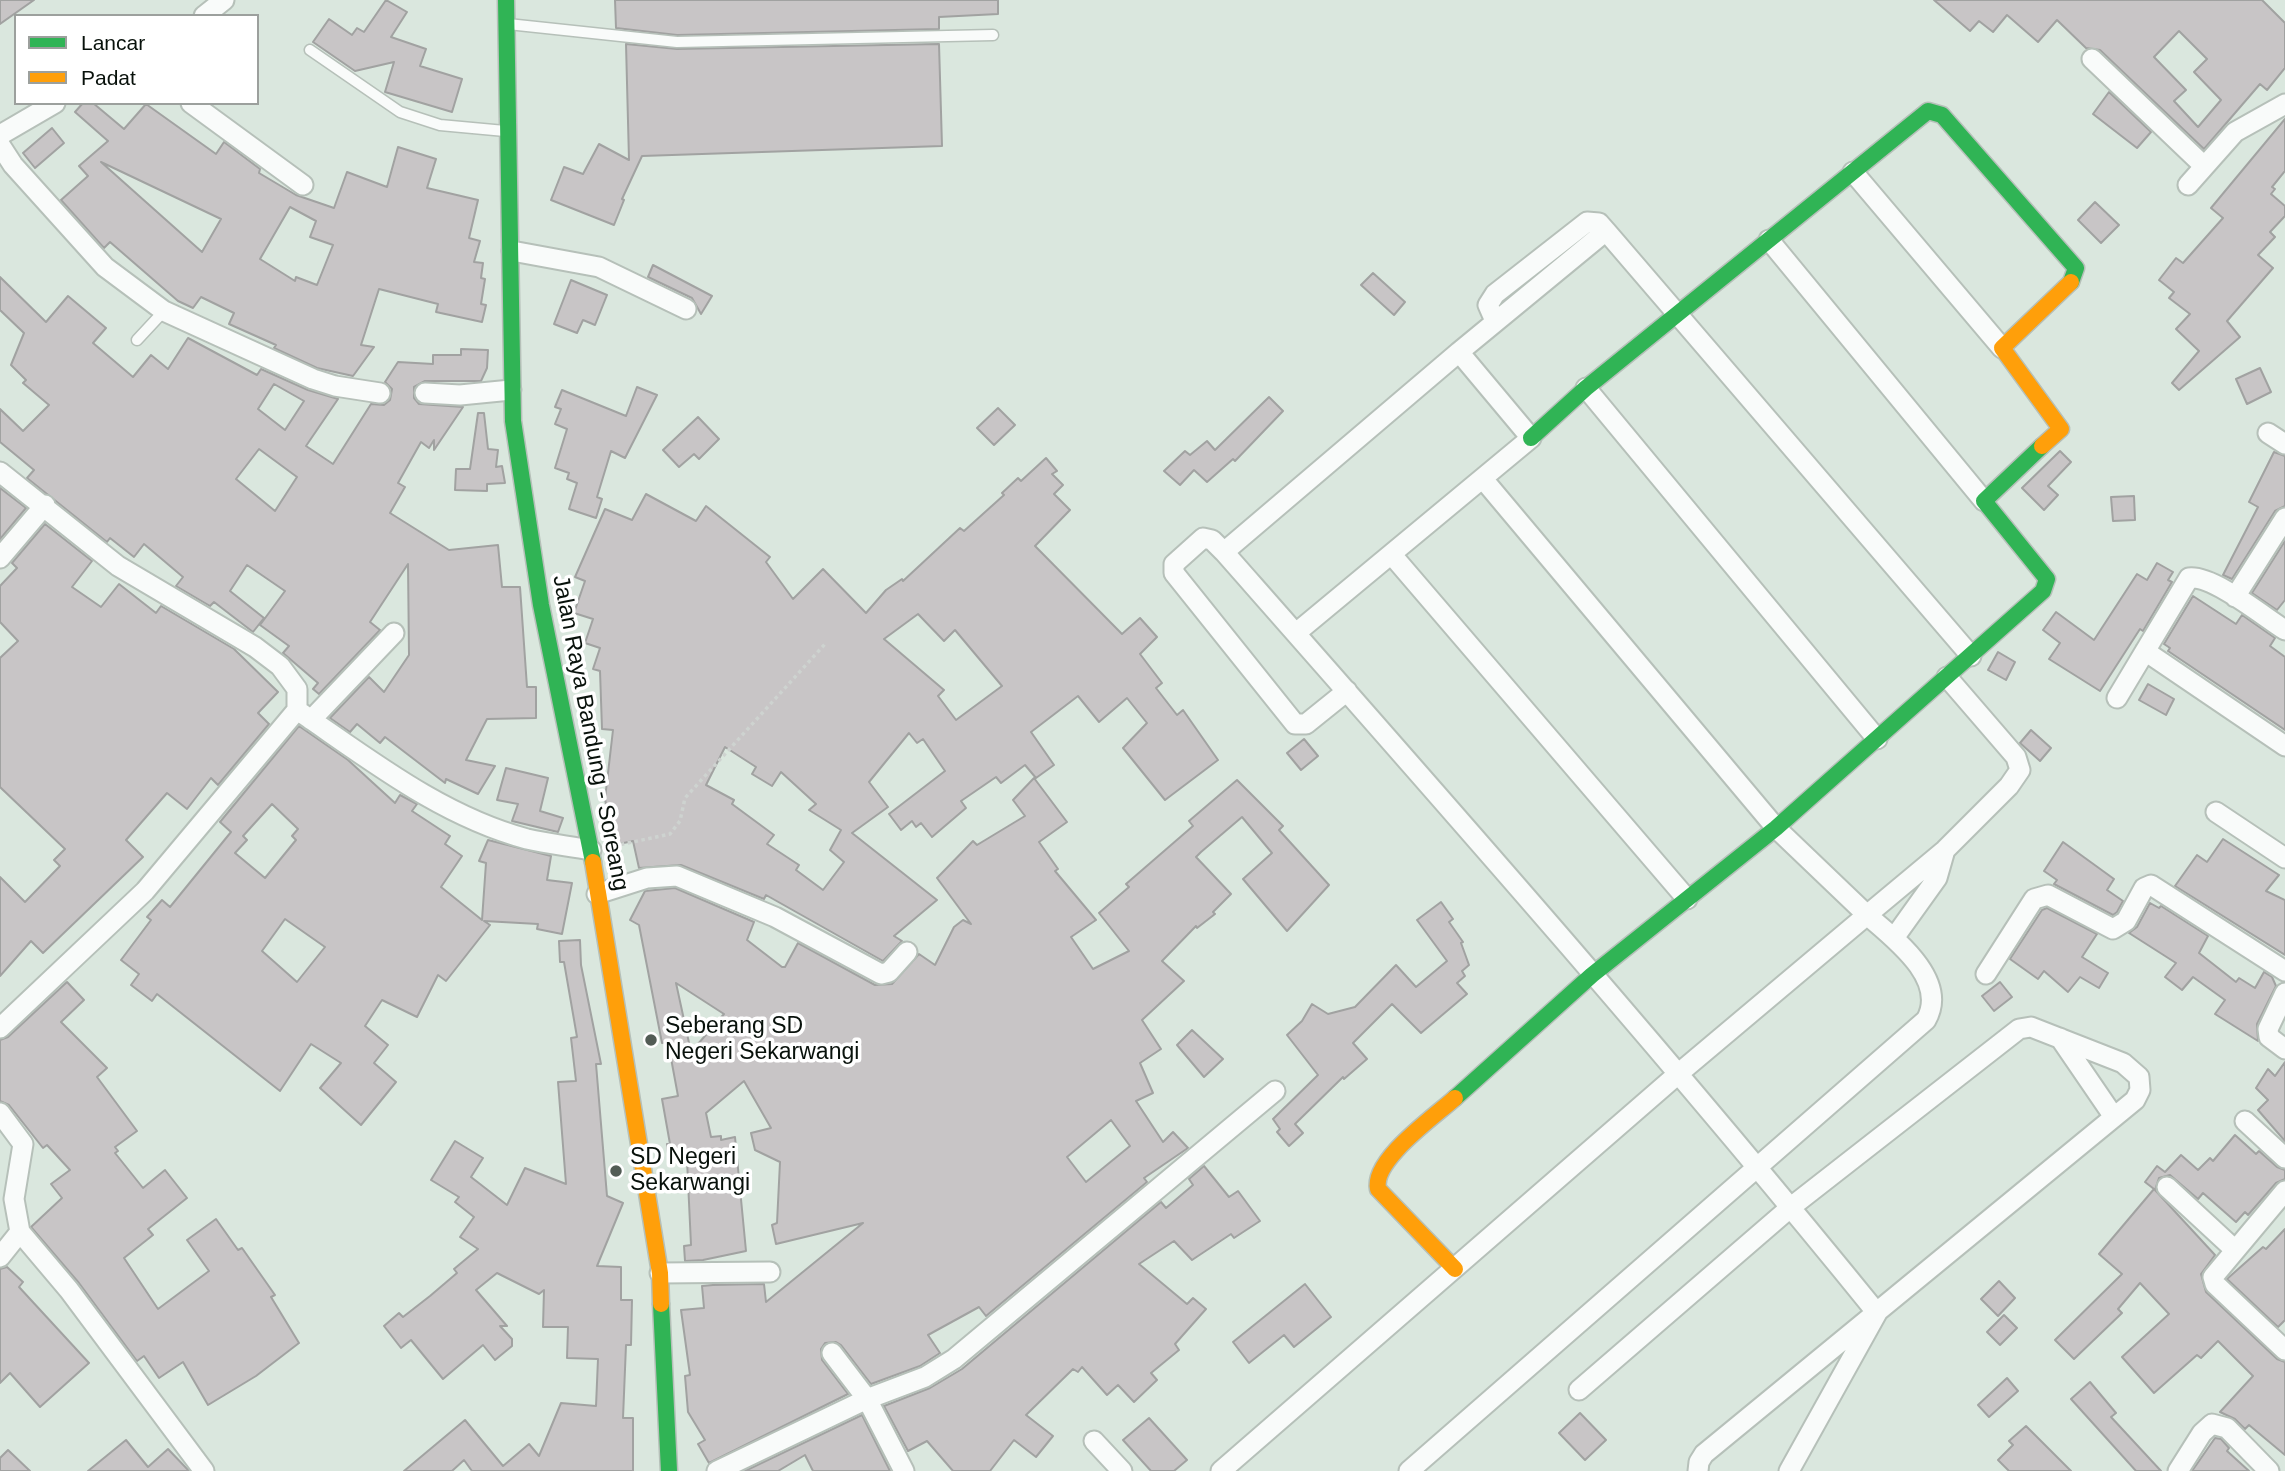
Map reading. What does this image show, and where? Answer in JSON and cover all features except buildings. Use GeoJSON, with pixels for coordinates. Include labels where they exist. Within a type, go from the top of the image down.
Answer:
{"type":"FeatureCollection","features":[{"type":"Feature","properties":{"kind":"street"},"geometry":{"type":"LineString","coordinates":[[206,14],[224,0]]}},
{"type":"Feature","properties":{"kind":"street","name":"Jalan Raya Bandung - Soreang"},"geometry":{"type":"LineString","coordinates":[[506,0],[512,251],[511,390],[541,605],[591,850],[660,1273],[669,1471]]}},
{"type":"Feature","properties":{"kind":"street"},"geometry":{"type":"LineString","coordinates":[[2092,59],[2204,166]]}},
{"type":"Feature","properties":{"kind":"street"},"geometry":{"type":"LineString","coordinates":[[2188,185],[2235,132],[2285,104]]}},
{"type":"Feature","properties":{"kind":"street"},"geometry":{"type":"LineString","coordinates":[[53,105],[4,150],[105,267],[164,311],[313,379],[335,386],[380,393]]}},
{"type":"Feature","properties":{"kind":"street"},"geometry":{"type":"LineString","coordinates":[[194,105],[303,185]]}},
{"type":"Feature","properties":{"kind":"street"},"geometry":{"type":"LineString","coordinates":[[1296,633],[1483,479],[1586,388],[1928,111],[1942,115],[2076,268],[2071,283],[2003,348]]}},
{"type":"Feature","properties":{"kind":"street"},"geometry":{"type":"LineString","coordinates":[[1853,172],[2003,348],[2061,429],[1984,501]]}},
{"type":"Feature","properties":{"kind":"street"},"geometry":{"type":"LineString","coordinates":[[1224,552],[1495,321],[1488,305],[1495,294],[1587,222],[1599,223],[1971,656]]}},
{"type":"Feature","properties":{"kind":"street"},"geometry":{"type":"LineString","coordinates":[[1455,1269],[1378,1189],[1376,1178],[1383,1163],[1592,975],[1776,828],[2043,591],[2047,579],[1769,240]]}},
{"type":"Feature","properties":{"kind":"street"},"geometry":{"type":"LineString","coordinates":[[512,251],[599,267],[686,309]]}},
{"type":"Feature","properties":{"kind":"street"},"geometry":{"type":"LineString","coordinates":[[1459,352],[1531,438]]}},
{"type":"Feature","properties":{"kind":"street"},"geometry":{"type":"LineString","coordinates":[[1586,388],[1877,739]]}},
{"type":"Feature","properties":{"kind":"street"},"geometry":{"type":"LineString","coordinates":[[425,393],[460,395],[511,390]]}},
{"type":"Feature","properties":{"kind":"street"},"geometry":{"type":"LineString","coordinates":[[0,472],[45,505],[118,566],[255,647],[280,666],[296,689],[304,715],[398,780],[450,809],[527,839],[591,850]]}},
{"type":"Feature","properties":{"kind":"street"},"geometry":{"type":"LineString","coordinates":[[1409,1471],[1926,1020],[1933,1008],[1928,979],[1894,938],[1776,828],[1483,479]]}},
{"type":"Feature","properties":{"kind":"street"},"geometry":{"type":"LineString","coordinates":[[0,558],[45,505]]}},
{"type":"Feature","properties":{"kind":"street"},"geometry":{"type":"LineString","coordinates":[[2235,597],[2285,518]]}},
{"type":"Feature","properties":{"kind":"street"},"geometry":{"type":"LineString","coordinates":[[1347,691],[1306,724],[1295,724],[1174,573],[1174,564],[1203,538],[1212,540],[1224,552],[1347,691],[1758,1167],[1877,1313]]}},
{"type":"Feature","properties":{"kind":"street"},"geometry":{"type":"LineString","coordinates":[[1392,555],[1686,899]]}},
{"type":"Feature","properties":{"kind":"street"},"geometry":{"type":"LineString","coordinates":[[2117,698],[2189,578],[2199,578],[2235,597],[2285,630]]}},
{"type":"Feature","properties":{"kind":"street"},"geometry":{"type":"LineString","coordinates":[[0,1028],[145,891],[304,715],[394,633]]}},
{"type":"Feature","properties":{"kind":"street"},"geometry":{"type":"LineString","coordinates":[[2145,651],[2285,746]]}},
{"type":"Feature","properties":{"kind":"street"},"geometry":{"type":"LineString","coordinates":[[1221,1471],[1678,1074],[1945,850],[2009,786],[2020,771],[2016,757],[1947,677]]}},
{"type":"Feature","properties":{"kind":"street"},"geometry":{"type":"LineString","coordinates":[[2216,812],[2285,858]]}},
{"type":"Feature","properties":{"kind":"street"},"geometry":{"type":"LineString","coordinates":[[1894,938],[1937,878],[1945,850]]}},
{"type":"Feature","properties":{"kind":"street"},"geometry":{"type":"LineString","coordinates":[[597,894],[647,878],[677,876],[775,917],[880,974],[889,972],[907,952]]}},
{"type":"Feature","properties":{"kind":"street"},"geometry":{"type":"LineString","coordinates":[[1986,974],[2034,898],[2048,895],[2106,928],[2113,929],[2126,921],[2144,888],[2151,885],[2285,971]]}},
{"type":"Feature","properties":{"kind":"street"},"geometry":{"type":"LineString","coordinates":[[2285,993],[2268,1029],[2269,1037],[2285,1049]]}},
{"type":"Feature","properties":{"kind":"street"},"geometry":{"type":"LineString","coordinates":[[1579,1390],[1791,1207],[2019,1029],[2032,1027],[2123,1063],[2139,1077],[2140,1090],[2135,1100],[1704,1454],[1699,1461],[1698,1471]]}},
{"type":"Feature","properties":{"kind":"street"},"geometry":{"type":"LineString","coordinates":[[2060,1038],[2114,1117]]}},
{"type":"Feature","properties":{"kind":"street"},"geometry":{"type":"LineString","coordinates":[[717,1471],[867,1399],[925,1377],[954,1359],[1275,1091]]}},
{"type":"Feature","properties":{"kind":"street"},"geometry":{"type":"LineString","coordinates":[[0,1113],[23,1144],[14,1199],[20,1232],[69,1290],[204,1471]]}},
{"type":"Feature","properties":{"kind":"street"},"geometry":{"type":"LineString","coordinates":[[2245,1121],[2285,1158]]}},
{"type":"Feature","properties":{"kind":"street"},"geometry":{"type":"LineString","coordinates":[[2167,1187],[2234,1249]]}},
{"type":"Feature","properties":{"kind":"street"},"geometry":{"type":"LineString","coordinates":[[2281,1340],[2215,1283],[2215,1271],[2285,1191]]}},
{"type":"Feature","properties":{"kind":"street"},"geometry":{"type":"LineString","coordinates":[[0,1257],[20,1232]]}},
{"type":"Feature","properties":{"kind":"street"},"geometry":{"type":"LineString","coordinates":[[660,1273],[770,1272]]}},
{"type":"Feature","properties":{"kind":"street"},"geometry":{"type":"LineString","coordinates":[[1789,1471],[1877,1313]]}},
{"type":"Feature","properties":{"kind":"street"},"geometry":{"type":"LineString","coordinates":[[832,1353],[867,1399],[904,1471]]}},
{"type":"Feature","properties":{"kind":"street"},"geometry":{"type":"LineString","coordinates":[[2178,1471],[2202,1433],[2212,1424],[2227,1428],[2269,1471]]}},
{"type":"Feature","properties":{"kind":"street"},"geometry":{"type":"LineString","coordinates":[[1094,1441],[1122,1471]]}},
{"type":"Feature","properties":{"kind":"lane"},"geometry":{"type":"LineString","coordinates":[[507,24],[677,42],[993,35]]}},
{"type":"Feature","properties":{"kind":"lane"},"geometry":{"type":"LineString","coordinates":[[310,50],[400,112],[440,125],[510,131]]}},
{"type":"Feature","properties":{"kind":"lane"},"geometry":{"type":"LineString","coordinates":[[137,340],[164,311]]}},
{"type":"Feature","properties":{"kind":"path"},"geometry":{"type":"LineString","coordinates":[[591,850],[670,834],[677,827],[685,798],[825,644]]}},
{"type":"Feature","properties":{"kind":"traffic: fast"},"geometry":{"type":"LineString","coordinates":[[506,0],[513,421],[541,605],[593,862]]}},
{"type":"Feature","properties":{"kind":"traffic: fast"},"geometry":{"type":"LineString","coordinates":[[1531,438],[1586,388],[1928,111],[1942,115],[2076,268],[2071,282]]}},
{"type":"Feature","properties":{"kind":"traffic: fast"},"geometry":{"type":"LineString","coordinates":[[1455,1098],[1592,975],[1776,828],[2043,591],[2047,579],[1984,501],[2042,446]]}},
{"type":"Feature","properties":{"kind":"traffic: fast"},"geometry":{"type":"LineString","coordinates":[[661,1304],[669,1471]]}},
{"type":"Feature","properties":{"kind":"traffic: slow"},"geometry":{"type":"LineString","coordinates":[[2042,446],[2061,429],[2002,348],[2071,282]]}},
{"type":"Feature","properties":{"kind":"traffic: slow"},"geometry":{"type":"LineString","coordinates":[[593,862],[660,1273],[661,1304]]}},
{"type":"Feature","properties":{"kind":"traffic: slow"},"geometry":{"type":"LineString","coordinates":[[1455,1098],[1394,1152],[1379,1178],[1378,1189],[1455,1269]]}},
{"type":"Feature","properties":{"kind":"place","name":"Seberang SD Negeri Sekarwangi"},"geometry":{"type":"Point","coordinates":[651,1040]}},
{"type":"Feature","properties":{"kind":"place","name":"SD Negeri Sekarwangi"},"geometry":{"type":"Point","coordinates":[616,1171]}}]}
